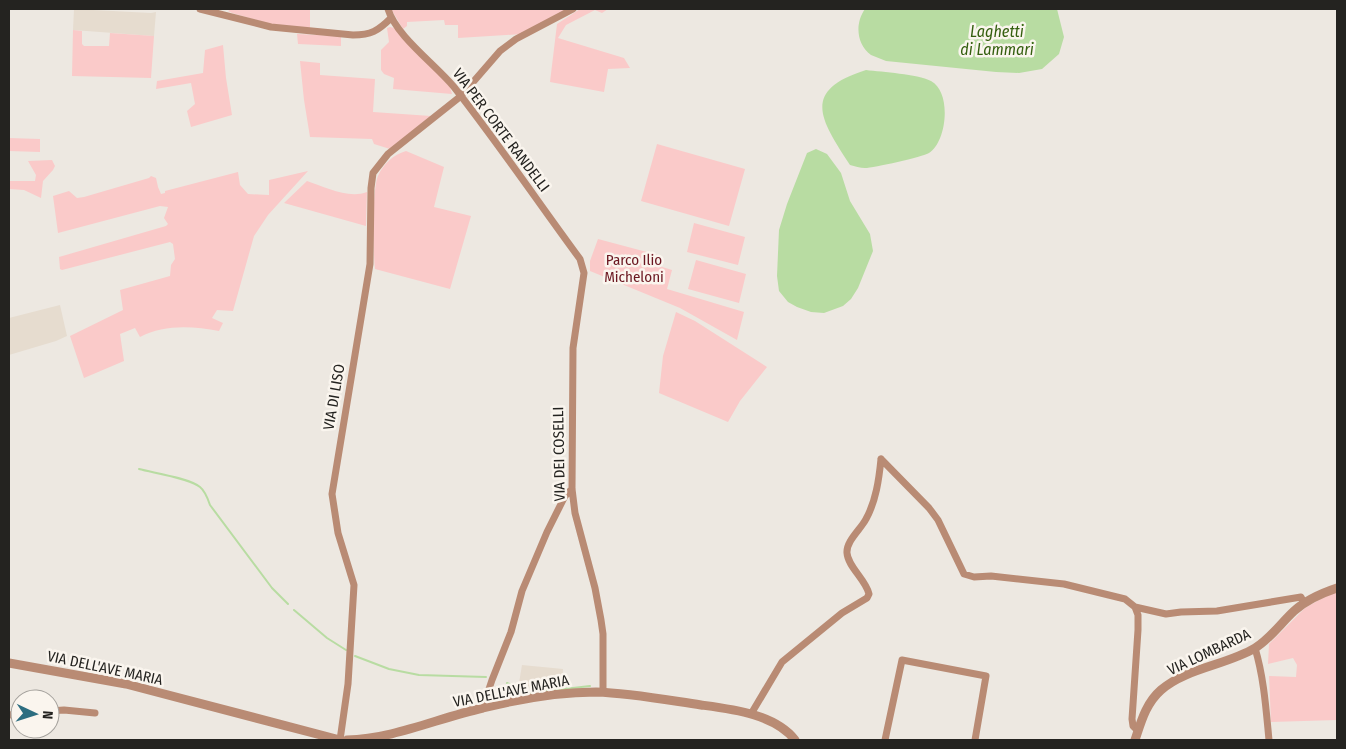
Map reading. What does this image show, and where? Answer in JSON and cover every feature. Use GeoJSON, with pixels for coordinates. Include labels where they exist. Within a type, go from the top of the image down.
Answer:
{"type":"FeatureCollection","features":[{"type":"Feature","properties":{"kind":"street"},"geometry":{"type":"LineString","coordinates":[[200,9],[271,27],[353,35],[374,33],[391,18]]}},
{"type":"Feature","properties":{"kind":"street","name":"VIA PER CORTE RANDELLI"},"geometry":{"type":"LineString","coordinates":[[388,9],[391,18],[461,96],[580,259],[584,273]]}},
{"type":"Feature","properties":{"kind":"street","name":"VIA DI LISO"},"geometry":{"type":"LineString","coordinates":[[340,740],[348,684],[354,585],[338,533],[332,494],[370,264],[371,188],[373,174],[388,154],[461,96],[500,51],[516,40],[573,9]]}},
{"type":"Feature","properties":{"kind":"street","name":"VIA DEI COSELLI"},"geometry":{"type":"LineString","coordinates":[[584,273],[573,348],[572,489],[575,513],[595,588],[601,620],[603,634],[603,692]]}},
{"type":"Feature","properties":{"kind":"street"},"geometry":{"type":"LineString","coordinates":[[752,714],[782,662],[842,612],[867,598],[869,594],[868,588],[847,553],[848,546],[867,519],[878,486],[881,459],[929,508],[938,520],[964,574],[968,576],[991,576],[1050,582],[1125,599],[1135,607],[1166,614],[1217,611],[1302,600]]}},
{"type":"Feature","properties":{"kind":"street"},"geometry":{"type":"LineString","coordinates":[[483,708],[511,632],[522,590],[564,496],[572,489]]}},
{"type":"Feature","properties":{"kind":"street","name":"VIA LOMBARDA"},"geometry":{"type":"LineString","coordinates":[[1135,740],[1144,714],[1153,698],[1163,688],[1255,648],[1302,600],[1337,588]]}},
{"type":"Feature","properties":{"kind":"street"},"geometry":{"type":"LineString","coordinates":[[1135,607],[1138,615],[1138,630],[1132,719],[1133,726],[1138,731]]}},
{"type":"Feature","properties":{"kind":"street"},"geometry":{"type":"LineString","coordinates":[[1255,648],[1261,668],[1269,740]]}},
{"type":"Feature","properties":{"kind":"street"},"geometry":{"type":"LineString","coordinates":[[885,740],[902,660],[986,676],[975,740]]}},
{"type":"Feature","properties":{"kind":"street","name":"VIA DELL'AVE MARIA"},"geometry":{"type":"LineString","coordinates":[[9,663],[126,684],[340,740]]}},
{"type":"Feature","properties":{"kind":"street","name":"VIA DELL'AVE MARIA"},"geometry":{"type":"LineString","coordinates":[[347,740],[394,733],[483,708],[562,694],[603,692],[709,706],[752,714],[783,729],[795,740]]}},
{"type":"Feature","properties":{"kind":"street"},"geometry":{"type":"LineString","coordinates":[[60,711],[95,713]]}},
{"type":"Feature","properties":{"kind":"shaded area"},"geometry":{"type":"Polygon","coordinates":[[[74,9],[156,12],[154,36],[73,30],[74,9]]]}},
{"type":"Feature","properties":{"kind":"shaded area"},"geometry":{"type":"Polygon","coordinates":[[[60,305],[67,336],[9,355],[9,318],[60,305]]]}},
{"type":"Feature","properties":{"kind":"shaded area"},"geometry":{"type":"Polygon","coordinates":[[[522,665],[563,669],[562,687],[536,691],[519,683],[522,665]]]}},
{"type":"Feature","properties":{"kind":"green space"},"geometry":{"type":"Polygon","coordinates":[[[231,9],[310,9],[310,28],[270,24],[228,11],[231,9]]]}},
{"type":"Feature","properties":{"kind":"green space"},"geometry":{"type":"Polygon","coordinates":[[[391,9],[572,9],[522,34],[458,38],[458,25],[445,25],[444,20],[407,22],[407,26],[403,29],[391,9]]]}},
{"type":"Feature","properties":{"kind":"green space"},"geometry":{"type":"Polygon","coordinates":[[[580,9],[608,9],[602,13],[595,10],[566,25],[558,38],[624,58],[630,68],[608,69],[604,92],[550,82],[557,24],[580,9]]]}},
{"type":"Feature","properties":{"kind":"green space"},"geometry":{"type":"Polygon","coordinates":[[[387,28],[394,28],[450,87],[452,94],[393,89],[394,78],[384,74],[381,70],[381,50],[389,42],[387,28]]]}},
{"type":"Feature","properties":{"kind":"green space"},"geometry":{"type":"Polygon","coordinates":[[[73,30],[82,31],[82,44],[84,46],[109,46],[110,33],[154,36],[151,78],[72,76],[73,30]]]}},
{"type":"Feature","properties":{"kind":"green space"},"geometry":{"type":"Polygon","coordinates":[[[297,34],[341,36],[341,46],[298,44],[297,34]]]}},
{"type":"Feature","properties":{"kind":"green space"},"geometry":{"type":"Polygon","coordinates":[[[223,45],[232,115],[191,127],[187,111],[195,104],[191,83],[156,89],[157,81],[203,73],[205,50],[223,45]]]}},
{"type":"Feature","properties":{"kind":"green space"},"geometry":{"type":"Polygon","coordinates":[[[300,61],[320,63],[320,75],[375,79],[373,112],[431,116],[390,149],[374,144],[372,139],[310,137],[300,61]]]}},
{"type":"Feature","properties":{"kind":"green space"},"geometry":{"type":"Polygon","coordinates":[[[9,138],[40,139],[40,152],[9,151],[9,138]]]}},
{"type":"Feature","properties":{"kind":"green space"},"geometry":{"type":"Polygon","coordinates":[[[657,144],[745,169],[729,226],[641,201],[657,144]]]}},
{"type":"Feature","properties":{"kind":"green space"},"geometry":{"type":"Polygon","coordinates":[[[406,151],[444,167],[434,207],[471,216],[450,289],[375,269],[374,221],[376,183],[386,163],[393,157],[406,151]]]}},
{"type":"Feature","properties":{"kind":"green space"},"geometry":{"type":"Polygon","coordinates":[[[52,160],[55,166],[43,181],[41,198],[24,190],[9,189],[9,181],[35,181],[36,175],[28,161],[52,160]]]}},
{"type":"Feature","properties":{"kind":"green space"},"geometry":{"type":"Polygon","coordinates":[[[308,171],[268,215],[254,236],[233,311],[217,310],[212,318],[223,323],[219,331],[179,327],[159,330],[140,337],[135,328],[120,334],[124,361],[84,378],[70,336],[123,310],[120,290],[170,276],[171,265],[175,259],[173,244],[170,242],[62,270],[60,269],[59,257],[166,226],[168,224],[164,218],[168,207],[160,206],[58,233],[53,196],[69,191],[77,198],[84,197],[151,176],[156,178],[161,194],[165,193],[165,191],[238,172],[240,185],[248,194],[269,195],[269,180],[308,171]]]}},
{"type":"Feature","properties":{"kind":"green space"},"geometry":{"type":"Polygon","coordinates":[[[307,181],[344,193],[360,194],[367,192],[366,226],[284,203],[307,181]]]}},
{"type":"Feature","properties":{"kind":"green space"},"geometry":{"type":"Polygon","coordinates":[[[694,223],[745,237],[738,265],[687,252],[694,223]]]}},
{"type":"Feature","properties":{"kind":"green space","name":"Parco Ilio Micheloni"},"geometry":{"type":"Polygon","coordinates":[[[598,239],[658,255],[656,265],[672,270],[667,289],[744,312],[737,340],[680,308],[590,271],[590,261],[598,239]]]}},
{"type":"Feature","properties":{"kind":"green space"},"geometry":{"type":"Polygon","coordinates":[[[696,260],[746,274],[739,303],[688,289],[696,260]]]}},
{"type":"Feature","properties":{"kind":"green space"},"geometry":{"type":"Polygon","coordinates":[[[676,312],[695,321],[767,367],[740,401],[728,422],[659,393],[663,356],[676,312]]]}},
{"type":"Feature","properties":{"kind":"green space"},"geometry":{"type":"Polygon","coordinates":[[[1337,592],[1337,720],[1271,722],[1269,676],[1296,677],[1297,665],[1293,658],[1268,664],[1269,644],[1305,608],[1337,592]]]}},
{"type":"Feature","properties":{"kind":"water","name":"Laghetti di Lammari"},"geometry":{"type":"Polygon","coordinates":[[[865,9],[1057,9],[1064,37],[1059,54],[1042,69],[1019,73],[886,61],[871,55],[862,45],[859,27],[865,9]]]}},
{"type":"Feature","properties":{"kind":"water","name":"Laghetti di Lammari"},"geometry":{"type":"Polygon","coordinates":[[[866,70],[917,77],[931,81],[938,87],[942,95],[945,117],[940,139],[929,153],[908,160],[870,168],[850,165],[831,135],[822,109],[824,98],[831,88],[845,78],[866,70]]]}},
{"type":"Feature","properties":{"kind":"water"},"geometry":{"type":"Polygon","coordinates":[[[816,149],[827,154],[841,173],[850,201],[870,234],[873,251],[858,288],[851,299],[843,306],[824,313],[811,312],[788,302],[779,291],[777,276],[779,230],[807,153],[816,149]]]}},
{"type":"Feature","properties":{"kind":"waterway"},"geometry":{"type":"LineString","coordinates":[[139,469],[180,478],[200,487],[210,505],[272,588],[288,604]]}},
{"type":"Feature","properties":{"kind":"waterway"},"geometry":{"type":"LineString","coordinates":[[294,610],[327,638],[346,650]]}},
{"type":"Feature","properties":{"kind":"waterway"},"geometry":{"type":"LineString","coordinates":[[355,656],[389,669],[419,675],[486,677]]}},
{"type":"Feature","properties":{"kind":"waterway"},"geometry":{"type":"LineString","coordinates":[[507,683],[530,693],[535,693]]}},
{"type":"Feature","properties":{"kind":"waterway"},"geometry":{"type":"LineString","coordinates":[[547,691],[590,686]]}}]}
